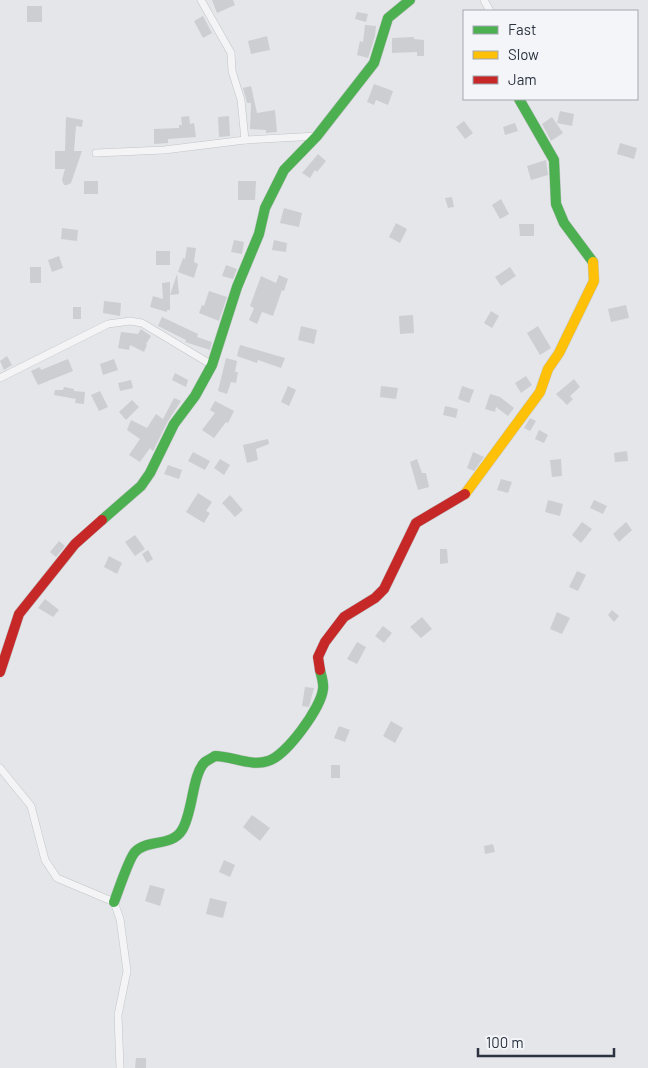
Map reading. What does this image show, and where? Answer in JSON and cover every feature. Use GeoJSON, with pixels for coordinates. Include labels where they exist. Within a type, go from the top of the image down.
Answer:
{"type":"FeatureCollection","features":[{"type":"Feature","properties":{"kind":"street"},"geometry":{"type":"LineString","coordinates":[[201,0],[231,53],[232,72],[241,100],[245,140]]}},
{"type":"Feature","properties":{"kind":"street"},"geometry":{"type":"LineString","coordinates":[[0,672],[19,614],[76,544],[141,486],[150,473],[174,424],[195,396],[212,365],[237,287],[258,234],[265,208],[284,170],[317,136],[374,63],[388,18],[410,0]]}},
{"type":"Feature","properties":{"kind":"street"},"geometry":{"type":"LineString","coordinates":[[120,1068],[118,1015],[127,970],[120,919],[114,902],[134,853],[144,846],[168,841],[181,833],[188,819],[198,773],[204,763],[214,756],[258,763],[270,761],[286,749],[313,715],[323,688],[318,657],[325,642],[344,617],[375,598],[384,589],[416,523],[465,494],[540,392],[548,369],[559,353],[594,281],[593,262],[564,223],[556,204],[554,160],[520,100]]}},
{"type":"Feature","properties":{"kind":"street"},"geometry":{"type":"LineString","coordinates":[[96,153],[164,150],[245,140],[317,136]]}},
{"type":"Feature","properties":{"kind":"street"},"geometry":{"type":"LineString","coordinates":[[0,378],[108,324],[130,321],[142,323],[212,365]]}},
{"type":"Feature","properties":{"kind":"street"},"geometry":{"type":"LineString","coordinates":[[0,768],[31,806],[45,860],[57,878],[114,902]]}},
{"type":"Feature","properties":{"kind":"building"},"geometry":{"type":"Polygon","coordinates":[[[212,0],[233,0],[235,5],[217,13],[212,0]]]}},
{"type":"Feature","properties":{"kind":"building"},"geometry":{"type":"Polygon","coordinates":[[[27,6],[42,6],[42,22],[27,22],[27,6]]]}},
{"type":"Feature","properties":{"kind":"building"},"geometry":{"type":"Polygon","coordinates":[[[357,12],[368,14],[366,22],[355,19],[357,12]]]}},
{"type":"Feature","properties":{"kind":"building"},"geometry":{"type":"Polygon","coordinates":[[[203,16],[212,33],[203,38],[194,21],[203,16]]]}},
{"type":"Feature","properties":{"kind":"building"},"geometry":{"type":"Polygon","coordinates":[[[365,25],[376,26],[368,58],[357,55],[360,41],[363,42],[365,25]]]}},
{"type":"Feature","properties":{"kind":"building"},"geometry":{"type":"Polygon","coordinates":[[[267,36],[270,50],[251,54],[248,41],[267,36]]]}},
{"type":"Feature","properties":{"kind":"building"},"geometry":{"type":"Polygon","coordinates":[[[414,37],[414,39],[424,40],[424,56],[417,56],[417,52],[392,53],[392,38],[414,37]]]}},
{"type":"Feature","properties":{"kind":"building"},"geometry":{"type":"Polygon","coordinates":[[[374,84],[393,91],[388,105],[376,100],[374,105],[367,102],[374,84]]]}},
{"type":"Feature","properties":{"kind":"building"},"geometry":{"type":"Polygon","coordinates":[[[251,86],[257,113],[275,110],[277,132],[266,133],[266,130],[250,129],[251,103],[247,103],[243,88],[251,86]]]}},
{"type":"Feature","properties":{"kind":"building"},"geometry":{"type":"Polygon","coordinates":[[[560,111],[574,114],[572,126],[557,123],[560,111]]]}},
{"type":"Feature","properties":{"kind":"building"},"geometry":{"type":"Polygon","coordinates":[[[189,116],[190,124],[194,123],[196,137],[168,139],[168,143],[154,144],[154,129],[179,128],[179,125],[182,125],[181,117],[189,116]]]}},
{"type":"Feature","properties":{"kind":"building"},"geometry":{"type":"Polygon","coordinates":[[[229,116],[230,136],[219,137],[218,117],[229,116]]]}},
{"type":"Feature","properties":{"kind":"building"},"geometry":{"type":"Polygon","coordinates":[[[66,117],[83,120],[82,127],[76,126],[74,151],[82,151],[71,183],[64,185],[62,180],[65,169],[55,169],[55,151],[65,151],[66,117]]]}},
{"type":"Feature","properties":{"kind":"building"},"geometry":{"type":"Polygon","coordinates":[[[552,117],[563,133],[551,141],[542,124],[552,117]]]}},
{"type":"Feature","properties":{"kind":"building"},"geometry":{"type":"Polygon","coordinates":[[[464,121],[473,133],[465,139],[456,127],[464,121]]]}},
{"type":"Feature","properties":{"kind":"building"},"geometry":{"type":"Polygon","coordinates":[[[515,123],[518,131],[505,135],[503,127],[515,123]]]}},
{"type":"Feature","properties":{"kind":"building"},"geometry":{"type":"Polygon","coordinates":[[[620,143],[637,148],[634,159],[617,154],[620,143]]]}},
{"type":"Feature","properties":{"kind":"building"},"geometry":{"type":"Polygon","coordinates":[[[318,154],[326,161],[317,172],[315,170],[310,178],[302,173],[318,154]]]}},
{"type":"Feature","properties":{"kind":"building"},"geometry":{"type":"Polygon","coordinates":[[[546,160],[548,175],[531,180],[527,166],[546,160]]]}},
{"type":"Feature","properties":{"kind":"building"},"geometry":{"type":"Polygon","coordinates":[[[84,181],[98,181],[98,194],[84,194],[84,181]]]}},
{"type":"Feature","properties":{"kind":"building"},"geometry":{"type":"Polygon","coordinates":[[[238,181],[256,181],[255,200],[238,200],[238,181]]]}},
{"type":"Feature","properties":{"kind":"building"},"geometry":{"type":"Polygon","coordinates":[[[452,197],[454,207],[448,208],[445,198],[452,197]]]}},
{"type":"Feature","properties":{"kind":"building"},"geometry":{"type":"Polygon","coordinates":[[[501,199],[509,214],[500,219],[492,205],[501,199]]]}},
{"type":"Feature","properties":{"kind":"building"},"geometry":{"type":"Polygon","coordinates":[[[284,208],[302,213],[299,227],[280,223],[284,208]]]}},
{"type":"Feature","properties":{"kind":"building"},"geometry":{"type":"Polygon","coordinates":[[[396,223],[407,229],[400,243],[389,237],[396,223]]]}},
{"type":"Feature","properties":{"kind":"building"},"geometry":{"type":"Polygon","coordinates":[[[519,224],[534,224],[534,236],[520,236],[519,224]]]}},
{"type":"Feature","properties":{"kind":"building"},"geometry":{"type":"Polygon","coordinates":[[[62,228],[78,230],[77,241],[61,239],[62,228]]]}},
{"type":"Feature","properties":{"kind":"building"},"geometry":{"type":"Polygon","coordinates":[[[234,240],[244,242],[242,254],[231,252],[234,240]]]}},
{"type":"Feature","properties":{"kind":"building"},"geometry":{"type":"Polygon","coordinates":[[[274,240],[287,243],[286,252],[272,250],[274,240]]]}},
{"type":"Feature","properties":{"kind":"building"},"geometry":{"type":"Polygon","coordinates":[[[187,247],[196,248],[194,262],[198,264],[194,278],[178,272],[183,258],[185,259],[187,247]]]}},
{"type":"Feature","properties":{"kind":"building"},"geometry":{"type":"Polygon","coordinates":[[[156,251],[170,251],[170,265],[156,265],[156,251]]]}},
{"type":"Feature","properties":{"kind":"building"},"geometry":{"type":"Polygon","coordinates":[[[59,256],[63,268],[52,272],[48,260],[59,256]]]}},
{"type":"Feature","properties":{"kind":"building"},"geometry":{"type":"Polygon","coordinates":[[[226,265],[237,269],[233,279],[222,276],[226,265]]]}},
{"type":"Feature","properties":{"kind":"building"},"geometry":{"type":"Polygon","coordinates":[[[30,267],[41,267],[41,283],[30,283],[30,267]]]}},
{"type":"Feature","properties":{"kind":"building"},"geometry":{"type":"Polygon","coordinates":[[[510,267],[516,276],[501,286],[495,277],[510,267]]]}},
{"type":"Feature","properties":{"kind":"building"},"geometry":{"type":"Polygon","coordinates":[[[177,274],[179,294],[170,295],[177,274]]]}},
{"type":"Feature","properties":{"kind":"building"},"geometry":{"type":"Polygon","coordinates":[[[279,275],[288,279],[273,316],[262,312],[257,324],[249,320],[254,308],[250,306],[261,276],[276,283],[279,275]]]}},
{"type":"Feature","properties":{"kind":"building"},"geometry":{"type":"Polygon","coordinates":[[[170,282],[170,310],[167,310],[167,312],[150,307],[153,296],[163,299],[162,283],[170,282]]]}},
{"type":"Feature","properties":{"kind":"building"},"geometry":{"type":"Polygon","coordinates":[[[209,291],[227,297],[219,321],[199,313],[202,305],[204,306],[209,291]]]}},
{"type":"Feature","properties":{"kind":"building"},"geometry":{"type":"Polygon","coordinates":[[[104,301],[121,303],[120,316],[103,313],[104,301]]]}},
{"type":"Feature","properties":{"kind":"building"},"geometry":{"type":"Polygon","coordinates":[[[626,305],[629,318],[611,322],[608,309],[626,305]]]}},
{"type":"Feature","properties":{"kind":"building"},"geometry":{"type":"Polygon","coordinates":[[[73,307],[81,307],[81,319],[73,319],[73,307]]]}},
{"type":"Feature","properties":{"kind":"building"},"geometry":{"type":"Polygon","coordinates":[[[491,311],[499,316],[492,328],[484,323],[491,311]]]}},
{"type":"Feature","properties":{"kind":"building"},"geometry":{"type":"Polygon","coordinates":[[[413,315],[414,333],[400,334],[399,316],[413,315]]]}},
{"type":"Feature","properties":{"kind":"building"},"geometry":{"type":"Polygon","coordinates":[[[162,317],[198,334],[197,337],[212,342],[210,350],[185,342],[186,340],[158,326],[162,317]]]}},
{"type":"Feature","properties":{"kind":"building"},"geometry":{"type":"Polygon","coordinates":[[[301,326],[317,330],[314,344],[298,340],[301,326]]]}},
{"type":"Feature","properties":{"kind":"building"},"geometry":{"type":"Polygon","coordinates":[[[538,326],[551,348],[540,355],[527,333],[538,326]]]}},
{"type":"Feature","properties":{"kind":"building"},"geometry":{"type":"Polygon","coordinates":[[[141,329],[151,336],[144,352],[130,345],[129,350],[118,348],[121,332],[138,334],[141,329]]]}},
{"type":"Feature","properties":{"kind":"building"},"geometry":{"type":"Polygon","coordinates":[[[240,345],[285,358],[281,368],[258,360],[257,363],[237,356],[240,345]]]}},
{"type":"Feature","properties":{"kind":"building"},"geometry":{"type":"Polygon","coordinates":[[[7,356],[12,365],[4,370],[0,361],[7,356]]]}},
{"type":"Feature","properties":{"kind":"building"},"geometry":{"type":"Polygon","coordinates":[[[226,358],[237,361],[235,372],[238,372],[236,383],[231,382],[227,394],[218,391],[226,358]]]}},
{"type":"Feature","properties":{"kind":"building"},"geometry":{"type":"Polygon","coordinates":[[[68,359],[73,371],[38,385],[31,371],[40,367],[41,370],[68,359]]]}},
{"type":"Feature","properties":{"kind":"building"},"geometry":{"type":"Polygon","coordinates":[[[114,359],[118,370],[103,375],[100,364],[114,359]]]}},
{"type":"Feature","properties":{"kind":"building"},"geometry":{"type":"Polygon","coordinates":[[[175,373],[188,380],[186,387],[172,380],[175,373]]]}},
{"type":"Feature","properties":{"kind":"building"},"geometry":{"type":"Polygon","coordinates":[[[526,376],[532,385],[521,393],[515,383],[526,376]]]}},
{"type":"Feature","properties":{"kind":"building"},"geometry":{"type":"Polygon","coordinates":[[[574,379],[580,387],[570,396],[573,399],[567,405],[556,394],[574,379]]]}},
{"type":"Feature","properties":{"kind":"building"},"geometry":{"type":"Polygon","coordinates":[[[131,380],[133,388],[120,391],[118,383],[131,380]]]}},
{"type":"Feature","properties":{"kind":"building"},"geometry":{"type":"Polygon","coordinates":[[[288,386],[296,390],[289,406],[281,402],[288,386]]]}},
{"type":"Feature","properties":{"kind":"building"},"geometry":{"type":"Polygon","coordinates":[[[381,386],[398,388],[396,399],[380,397],[381,386]]]}},
{"type":"Feature","properties":{"kind":"building"},"geometry":{"type":"Polygon","coordinates":[[[462,386],[474,390],[469,403],[458,399],[462,386]]]}},
{"type":"Feature","properties":{"kind":"building"},"geometry":{"type":"Polygon","coordinates":[[[64,387],[74,389],[74,391],[85,392],[84,404],[75,403],[76,399],[54,395],[55,390],[63,390],[64,387]]]}},
{"type":"Feature","properties":{"kind":"building"},"geometry":{"type":"Polygon","coordinates":[[[100,391],[108,407],[99,411],[91,395],[100,391]]]}},
{"type":"Feature","properties":{"kind":"building"},"geometry":{"type":"Polygon","coordinates":[[[490,394],[500,397],[514,408],[508,416],[496,407],[495,412],[485,409],[490,394]]]}},
{"type":"Feature","properties":{"kind":"building"},"geometry":{"type":"Polygon","coordinates":[[[174,398],[181,401],[168,421],[153,451],[150,448],[140,462],[129,455],[140,439],[127,430],[131,420],[147,428],[156,414],[163,419],[174,398]]]}},
{"type":"Feature","properties":{"kind":"building"},"geometry":{"type":"Polygon","coordinates":[[[132,400],[139,407],[126,420],[119,412],[132,400]]]}},
{"type":"Feature","properties":{"kind":"building"},"geometry":{"type":"Polygon","coordinates":[[[215,401],[234,411],[228,423],[226,422],[214,438],[202,430],[215,413],[210,410],[215,401]]]}},
{"type":"Feature","properties":{"kind":"building"},"geometry":{"type":"Polygon","coordinates":[[[445,406],[458,409],[456,418],[443,415],[445,406]]]}},
{"type":"Feature","properties":{"kind":"building"},"geometry":{"type":"Polygon","coordinates":[[[530,418],[536,421],[530,431],[524,428],[530,418]]]}},
{"type":"Feature","properties":{"kind":"building"},"geometry":{"type":"Polygon","coordinates":[[[539,430],[548,435],[544,443],[535,439],[539,430]]]}},
{"type":"Feature","properties":{"kind":"building"},"geometry":{"type":"Polygon","coordinates":[[[268,439],[269,444],[256,449],[258,460],[247,463],[243,445],[268,439]]]}},
{"type":"Feature","properties":{"kind":"building"},"geometry":{"type":"Polygon","coordinates":[[[627,451],[628,461],[615,462],[614,453],[627,451]]]}},
{"type":"Feature","properties":{"kind":"building"},"geometry":{"type":"Polygon","coordinates":[[[193,452],[210,461],[205,470],[188,461],[193,452]]]}},
{"type":"Feature","properties":{"kind":"building"},"geometry":{"type":"Polygon","coordinates":[[[473,452],[484,457],[474,471],[467,468],[473,452]]]}},
{"type":"Feature","properties":{"kind":"building"},"geometry":{"type":"Polygon","coordinates":[[[220,459],[230,465],[224,475],[214,468],[220,459]]]}},
{"type":"Feature","properties":{"kind":"building"},"geometry":{"type":"Polygon","coordinates":[[[417,459],[422,473],[426,473],[429,487],[418,490],[410,462],[417,459]]]}},
{"type":"Feature","properties":{"kind":"building"},"geometry":{"type":"Polygon","coordinates":[[[561,459],[562,476],[552,477],[550,460],[561,459]]]}},
{"type":"Feature","properties":{"kind":"building"},"geometry":{"type":"Polygon","coordinates":[[[168,465],[182,470],[179,479],[164,474],[168,465]]]}},
{"type":"Feature","properties":{"kind":"building"},"geometry":{"type":"Polygon","coordinates":[[[501,479],[512,482],[508,493],[497,490],[501,479]]]}},
{"type":"Feature","properties":{"kind":"building"},"geometry":{"type":"Polygon","coordinates":[[[198,493],[212,502],[206,511],[210,513],[204,523],[186,512],[198,493]]]}},
{"type":"Feature","properties":{"kind":"building"},"geometry":{"type":"Polygon","coordinates":[[[230,495],[243,510],[235,517],[222,503],[230,495]]]}},
{"type":"Feature","properties":{"kind":"building"},"geometry":{"type":"Polygon","coordinates":[[[548,500],[563,504],[560,516],[545,512],[548,500]]]}},
{"type":"Feature","properties":{"kind":"building"},"geometry":{"type":"Polygon","coordinates":[[[594,500],[607,506],[603,514],[590,508],[594,500]]]}},
{"type":"Feature","properties":{"kind":"building"},"geometry":{"type":"Polygon","coordinates":[[[582,522],[592,529],[581,543],[572,535],[582,522]]]}},
{"type":"Feature","properties":{"kind":"building"},"geometry":{"type":"Polygon","coordinates":[[[626,522],[632,530],[619,542],[613,534],[626,522]]]}},
{"type":"Feature","properties":{"kind":"building"},"geometry":{"type":"Polygon","coordinates":[[[135,535],[145,549],[135,556],[125,542],[135,535]]]}},
{"type":"Feature","properties":{"kind":"building"},"geometry":{"type":"Polygon","coordinates":[[[59,541],[65,546],[56,557],[50,552],[59,541]]]}},
{"type":"Feature","properties":{"kind":"building"},"geometry":{"type":"Polygon","coordinates":[[[440,549],[447,549],[448,563],[440,564],[440,549]]]}},
{"type":"Feature","properties":{"kind":"building"},"geometry":{"type":"Polygon","coordinates":[[[148,550],[153,559],[147,563],[142,554],[148,550]]]}},
{"type":"Feature","properties":{"kind":"building"},"geometry":{"type":"Polygon","coordinates":[[[109,556],[122,563],[117,574],[104,567],[109,556]]]}},
{"type":"Feature","properties":{"kind":"building"},"geometry":{"type":"Polygon","coordinates":[[[577,571],[586,575],[578,591],[569,587],[577,571]]]}},
{"type":"Feature","properties":{"kind":"building"},"geometry":{"type":"Polygon","coordinates":[[[45,599],[59,610],[53,617],[38,608],[45,599]]]}},
{"type":"Feature","properties":{"kind":"building"},"geometry":{"type":"Polygon","coordinates":[[[612,610],[619,616],[614,622],[608,615],[612,610]]]}},
{"type":"Feature","properties":{"kind":"building"},"geometry":{"type":"Polygon","coordinates":[[[557,612],[570,618],[562,634],[550,629],[557,612]]]}},
{"type":"Feature","properties":{"kind":"building"},"geometry":{"type":"Polygon","coordinates":[[[422,617],[432,629],[421,638],[410,627],[422,617]]]}},
{"type":"Feature","properties":{"kind":"building"},"geometry":{"type":"Polygon","coordinates":[[[383,626],[392,633],[384,643],[375,636],[383,626]]]}},
{"type":"Feature","properties":{"kind":"building"},"geometry":{"type":"Polygon","coordinates":[[[357,642],[366,647],[357,664],[347,659],[357,642]]]}},
{"type":"Feature","properties":{"kind":"building"},"geometry":{"type":"Polygon","coordinates":[[[305,687],[314,688],[309,707],[302,706],[305,687]]]}},
{"type":"Feature","properties":{"kind":"building"},"geometry":{"type":"Polygon","coordinates":[[[391,721],[403,728],[395,743],[383,736],[391,721]]]}},
{"type":"Feature","properties":{"kind":"building"},"geometry":{"type":"Polygon","coordinates":[[[339,726],[350,730],[345,742],[334,738],[339,726]]]}},
{"type":"Feature","properties":{"kind":"building"},"geometry":{"type":"Polygon","coordinates":[[[331,765],[340,765],[340,778],[331,778],[331,765]]]}},
{"type":"Feature","properties":{"kind":"building"},"geometry":{"type":"Polygon","coordinates":[[[252,815],[270,828],[260,841],[243,827],[252,815]]]}},
{"type":"Feature","properties":{"kind":"building"},"geometry":{"type":"Polygon","coordinates":[[[493,844],[495,852],[485,854],[484,846],[493,844]]]}},
{"type":"Feature","properties":{"kind":"building"},"geometry":{"type":"Polygon","coordinates":[[[224,860],[235,865],[230,877],[219,872],[224,860]]]}},
{"type":"Feature","properties":{"kind":"building"},"geometry":{"type":"Polygon","coordinates":[[[150,885],[165,889],[160,906],[145,901],[150,885]]]}},
{"type":"Feature","properties":{"kind":"building"},"geometry":{"type":"Polygon","coordinates":[[[210,898],[227,902],[223,918],[206,914],[210,898]]]}},
{"type":"Feature","properties":{"kind":"building"},"geometry":{"type":"Polygon","coordinates":[[[136,1058],[146,1058],[146,1068],[135,1068],[136,1058]]]}},
{"type":"Feature","properties":{"kind":"traffic: fast"},"geometry":{"type":"LineString","coordinates":[[102,520],[141,486],[150,473],[174,424],[195,396],[212,365],[237,287],[259,234],[265,208],[284,170],[317,136],[374,63],[388,18],[410,0]]}},
{"type":"Feature","properties":{"kind":"traffic: fast"},"geometry":{"type":"LineString","coordinates":[[520,100],[554,160],[556,204],[564,223],[593,262]]}},
{"type":"Feature","properties":{"kind":"traffic: fast"},"geometry":{"type":"LineString","coordinates":[[114,902],[135,852],[146,845],[172,839],[182,830],[186,823],[197,775],[205,762],[215,756],[262,763],[275,757],[293,741],[302,730],[321,697],[323,682],[320,670]]}},
{"type":"Feature","properties":{"kind":"traffic: slow"},"geometry":{"type":"LineString","coordinates":[[465,494],[540,392],[548,369],[559,353],[594,281],[593,262]]}},
{"type":"Feature","properties":{"kind":"traffic: jam"},"geometry":{"type":"LineString","coordinates":[[320,670],[318,657],[325,642],[344,617],[375,598],[384,589],[416,523],[465,494]]}},
{"type":"Feature","properties":{"kind":"traffic: jam"},"geometry":{"type":"LineString","coordinates":[[0,672],[19,614],[75,544],[102,520]]}}]}
